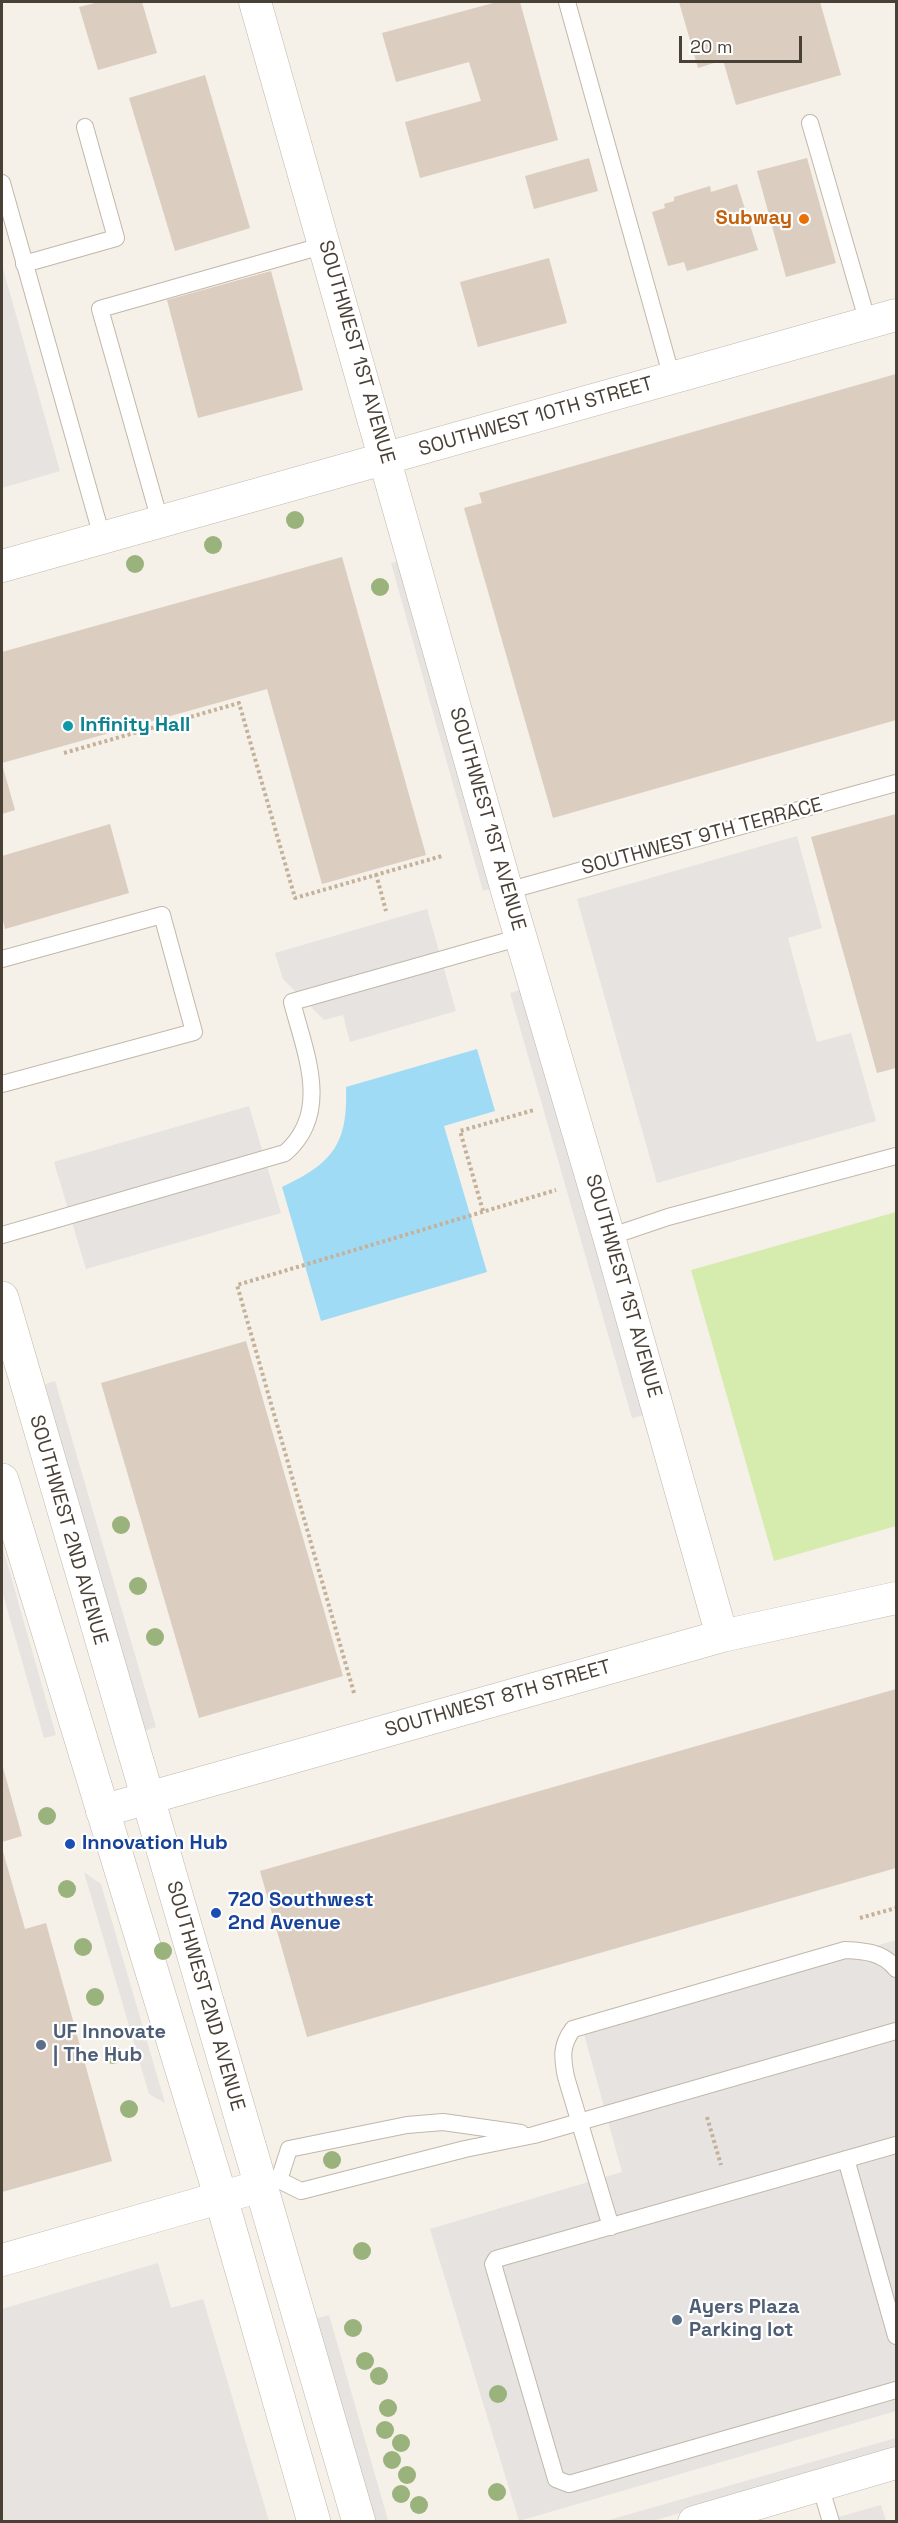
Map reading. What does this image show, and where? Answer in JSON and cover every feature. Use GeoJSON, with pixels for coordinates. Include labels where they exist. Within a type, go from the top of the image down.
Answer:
{"type":"FeatureCollection","features":[{"type":"Feature","properties":{"kind":"street","name":"SOUTHWEST 1ST AVENUE"},"geometry":{"type":"LineString","coordinates":[[255,2],[387,460],[507,891],[609,1237],[722,1636]]}},
{"type":"Feature","properties":{"kind":"street","name":"SOUTHWEST 10TH STREET"},"geometry":{"type":"LineString","coordinates":[[2,566],[387,460],[882,319]]}},
{"type":"Feature","properties":{"kind":"street","name":"SOUTHWEST 2ND AVENUE"},"geometry":{"type":"LineString","coordinates":[[2,1298],[10,1359],[146,1797],[270,2183],[359,2522]]}},
{"type":"Feature","properties":{"kind":"street"},"geometry":{"type":"LineString","coordinates":[[2,1480],[221,2198],[314,2522]]}},
{"type":"Feature","properties":{"kind":"street","name":"SOUTHWEST 8TH STREET"},"geometry":{"type":"LineString","coordinates":[[102,1811],[722,1636],[897,1598]]}},
{"type":"Feature","properties":{"kind":"street"},"geometry":{"type":"LineString","coordinates":[[2,2260],[270,2183]]}},
{"type":"Feature","properties":{"kind":"street"},"geometry":{"type":"LineString","coordinates":[[709,2519],[897,2463]]}},
{"type":"Feature","properties":{"kind":"lane"},"geometry":{"type":"LineString","coordinates":[[567,2],[672,378]]}},
{"type":"Feature","properties":{"kind":"lane"},"geometry":{"type":"LineString","coordinates":[[810,123],[882,319]]}},
{"type":"Feature","properties":{"kind":"lane"},"geometry":{"type":"LineString","coordinates":[[24,264],[116,238],[85,128]]}},
{"type":"Feature","properties":{"kind":"lane"},"geometry":{"type":"LineString","coordinates":[[2,183],[102,537]]}},
{"type":"Feature","properties":{"kind":"lane"},"geometry":{"type":"LineString","coordinates":[[160,521],[100,309],[325,245]]}},
{"type":"Feature","properties":{"kind":"lane","name":"SOUTHWEST 9TH TERRACE"},"geometry":{"type":"LineString","coordinates":[[507,891],[897,783]]}},
{"type":"Feature","properties":{"kind":"lane"},"geometry":{"type":"LineString","coordinates":[[2,959],[162,915],[194,1032],[2,1084]]}},
{"type":"Feature","properties":{"kind":"lane"},"geometry":{"type":"LineString","coordinates":[[2,1235],[285,1153],[300,1140],[309,1122],[313,1096],[308,1062],[292,1002],[521,937]]}},
{"type":"Feature","properties":{"kind":"lane"},"geometry":{"type":"LineString","coordinates":[[609,1237],[721,1203],[897,1156]]}},
{"type":"Feature","properties":{"kind":"lane"},"geometry":{"type":"LineString","coordinates":[[611,2227],[579,2122],[562,2056],[564,2040],[573,2029],[845,1950],[867,1951],[880,1955],[897,1969]]}},
{"type":"Feature","properties":{"kind":"lane"},"geometry":{"type":"LineString","coordinates":[[534,2135],[443,2122],[407,2125],[289,2149],[270,2183],[301,2191],[465,2149],[534,2135],[897,2031]]}},
{"type":"Feature","properties":{"kind":"lane"},"geometry":{"type":"LineString","coordinates":[[897,2145],[496,2259],[493,2264],[556,2479],[562,2483],[568,2484],[897,2390]]}},
{"type":"Feature","properties":{"kind":"lane"},"geometry":{"type":"LineString","coordinates":[[846,2160],[897,2336]]}},
{"type":"Feature","properties":{"kind":"lane"},"geometry":{"type":"LineString","coordinates":[[820,2485],[831,2522]]}},
{"type":"Feature","properties":{"kind":"path"},"geometry":{"type":"LineString","coordinates":[[64,753],[239,703],[295,898],[442,856]]}},
{"type":"Feature","properties":{"kind":"path"},"geometry":{"type":"LineString","coordinates":[[376,874],[386,911]]}},
{"type":"Feature","properties":{"kind":"path"},"geometry":{"type":"LineString","coordinates":[[483,1211],[460,1131],[537,1109]]}},
{"type":"Feature","properties":{"kind":"path"},"geometry":{"type":"LineString","coordinates":[[354,1693],[237,1285],[560,1189]]}},
{"type":"Feature","properties":{"kind":"path"},"geometry":{"type":"LineString","coordinates":[[860,1918],[897,1908]]}},
{"type":"Feature","properties":{"kind":"path"},"geometry":{"type":"LineString","coordinates":[[705,2111],[723,2174]]}},
{"type":"Feature","properties":{"kind":"green space"},"geometry":{"type":"Polygon","coordinates":[[[896,1212],[896,1526],[774,1561],[691,1270],[896,1212]]]}},
{"type":"Feature","properties":{"kind":"shaded area"},"geometry":{"type":"Polygon","coordinates":[[[2,265],[60,471],[2,488],[2,265]]]}},
{"type":"Feature","properties":{"kind":"shaded area"},"geometry":{"type":"Polygon","coordinates":[[[405,559],[496,887],[483,891],[391,563],[405,559]]]}},
{"type":"Feature","properties":{"kind":"shaded area"},"geometry":{"type":"Polygon","coordinates":[[[797,836],[822,928],[788,938],[808,1011],[817,1042],[851,1033],[876,1121],[657,1183],[577,899],[797,836]]]}},
{"type":"Feature","properties":{"kind":"shaded area"},"geometry":{"type":"Polygon","coordinates":[[[427,909],[456,1011],[350,1042],[343,1015],[324,1020],[283,979],[275,953],[427,909]]]}},
{"type":"Feature","properties":{"kind":"shaded area"},"geometry":{"type":"Polygon","coordinates":[[[524,989],[645,1415],[632,1418],[510,993],[524,989]]]}},
{"type":"Feature","properties":{"kind":"shaded area"},"geometry":{"type":"Polygon","coordinates":[[[249,1106],[281,1213],[86,1269],[54,1162],[249,1106]]]}},
{"type":"Feature","properties":{"kind":"shaded area"},"geometry":{"type":"Polygon","coordinates":[[[55,1381],[156,1727],[144,1731],[43,1385],[55,1381]]]}},
{"type":"Feature","properties":{"kind":"shaded area"},"geometry":{"type":"Polygon","coordinates":[[[2,1545],[56,1735],[44,1738],[2,1591],[2,1545]]]}},
{"type":"Feature","properties":{"kind":"shaded area"},"geometry":{"type":"Polygon","coordinates":[[[84,1872],[101,1884],[165,2103],[149,2094],[84,1872]]]}},
{"type":"Feature","properties":{"kind":"shaded area","name":"Ayers Plaza Parking lot"},"geometry":{"type":"Polygon","coordinates":[[[896,1940],[896,2411],[519,2521],[430,2229],[622,2172],[584,2034],[896,1940]]]}},
{"type":"Feature","properties":{"kind":"shaded area"},"geometry":{"type":"Polygon","coordinates":[[[158,2263],[171,2308],[203,2299],[269,2521],[2,2521],[2,2309],[158,2263]]]}},
{"type":"Feature","properties":{"kind":"shaded area"},"geometry":{"type":"Polygon","coordinates":[[[329,2315],[388,2520],[385,2521],[374,2521],[315,2319],[329,2315]]]}},
{"type":"Feature","properties":{"kind":"shaded area"},"geometry":{"type":"Polygon","coordinates":[[[896,2438],[896,2452],[652,2521],[602,2522],[896,2438]]]}},
{"type":"Feature","properties":{"kind":"shaded area"},"geometry":{"type":"Polygon","coordinates":[[[881,2505],[886,2521],[821,2522],[881,2505]]]}},
{"type":"Feature","properties":{"kind":"water"},"geometry":{"type":"Polygon","coordinates":[[[477,1049],[495,1111],[444,1126],[487,1272],[321,1321],[282,1187],[314,1169],[334,1149],[344,1123],[346,1087],[477,1049]]]}},
{"type":"Feature","properties":{"kind":"building"},"geometry":{"type":"Polygon","coordinates":[[[99,2],[142,2],[157,53],[98,70],[79,7],[99,2]]]}},
{"type":"Feature","properties":{"kind":"building"},"geometry":{"type":"Polygon","coordinates":[[[497,2],[520,2],[558,140],[420,178],[405,122],[481,101],[469,62],[396,82],[382,33],[497,2]]]}},
{"type":"Feature","properties":{"kind":"building"},"geometry":{"type":"Polygon","coordinates":[[[679,2],[820,2],[841,75],[736,105],[723,60],[698,68],[679,2]]]}},
{"type":"Feature","properties":{"kind":"building"},"geometry":{"type":"Polygon","coordinates":[[[205,75],[250,228],[175,251],[129,98],[205,75]]]}},
{"type":"Feature","properties":{"kind":"building"},"geometry":{"type":"Polygon","coordinates":[[[589,158],[598,191],[534,209],[525,176],[589,158]]]}},
{"type":"Feature","properties":{"kind":"building"},"geometry":{"type":"Polygon","coordinates":[[[807,158],[836,263],[786,277],[757,171],[807,158]]]}},
{"type":"Feature","properties":{"kind":"building"},"geometry":{"type":"Polygon","coordinates":[[[737,184],[758,250],[687,271],[684,262],[668,266],[652,212],[665,208],[664,204],[674,201],[674,197],[710,186],[711,192],[737,184]]]}},
{"type":"Feature","properties":{"kind":"building"},"geometry":{"type":"Polygon","coordinates":[[[549,258],[567,323],[478,347],[460,282],[549,258]]]}},
{"type":"Feature","properties":{"kind":"building"},"geometry":{"type":"Polygon","coordinates":[[[271,271],[303,390],[198,418],[167,300],[271,271]]]}},
{"type":"Feature","properties":{"kind":"building"},"geometry":{"type":"Polygon","coordinates":[[[896,374],[896,720],[553,818],[464,508],[482,503],[479,493],[896,374]]]}},
{"type":"Feature","properties":{"kind":"building","name":"Infinity Hall"},"geometry":{"type":"Polygon","coordinates":[[[342,557],[426,855],[322,884],[267,689],[2,763],[2,652],[342,557]]]}},
{"type":"Feature","properties":{"kind":"building"},"geometry":{"type":"Polygon","coordinates":[[[2,764],[15,810],[2,814],[2,764]]]}},
{"type":"Feature","properties":{"kind":"building"},"geometry":{"type":"Polygon","coordinates":[[[896,814],[896,1068],[877,1073],[811,837],[896,814]]]}},
{"type":"Feature","properties":{"kind":"building"},"geometry":{"type":"Polygon","coordinates":[[[110,824],[129,893],[5,929],[2,916],[2,856],[110,824]]]}},
{"type":"Feature","properties":{"kind":"building"},"geometry":{"type":"Polygon","coordinates":[[[246,1341],[343,1676],[199,1718],[101,1383],[246,1341]]]}},
{"type":"Feature","properties":{"kind":"building"},"geometry":{"type":"Polygon","coordinates":[[[896,1689],[896,1868],[307,2037],[260,1871],[896,1689]]]}},
{"type":"Feature","properties":{"kind":"building"},"geometry":{"type":"Polygon","coordinates":[[[2,1764],[22,1836],[2,1842],[2,1764]]]}},
{"type":"Feature","properties":{"kind":"building","name":"UF Innovate | The Hub"},"geometry":{"type":"Polygon","coordinates":[[[2,1848],[25,1929],[46,1923],[112,2161],[2,2192],[2,1848]]]}},
{"type":"Feature","properties":{"kind":"place","name":"Subway"},"geometry":{"type":"Point","coordinates":[804,219]}},
{"type":"Feature","properties":{"kind":"place","name":"Infinity Hall"},"geometry":{"type":"Point","coordinates":[68,726]}},
{"type":"Feature","properties":{"kind":"place","name":"Innovation Hub"},"geometry":{"type":"Point","coordinates":[70,1844]}},
{"type":"Feature","properties":{"kind":"place","name":"720 Southwest 2nd Avenue"},"geometry":{"type":"Point","coordinates":[216,1913]}},
{"type":"Feature","properties":{"kind":"place","name":"UF Innovate | The Hub"},"geometry":{"type":"Point","coordinates":[41,2045]}},
{"type":"Feature","properties":{"kind":"place","name":"Ayers Plaza Parking lot"},"geometry":{"type":"Point","coordinates":[677,2320]}}]}
